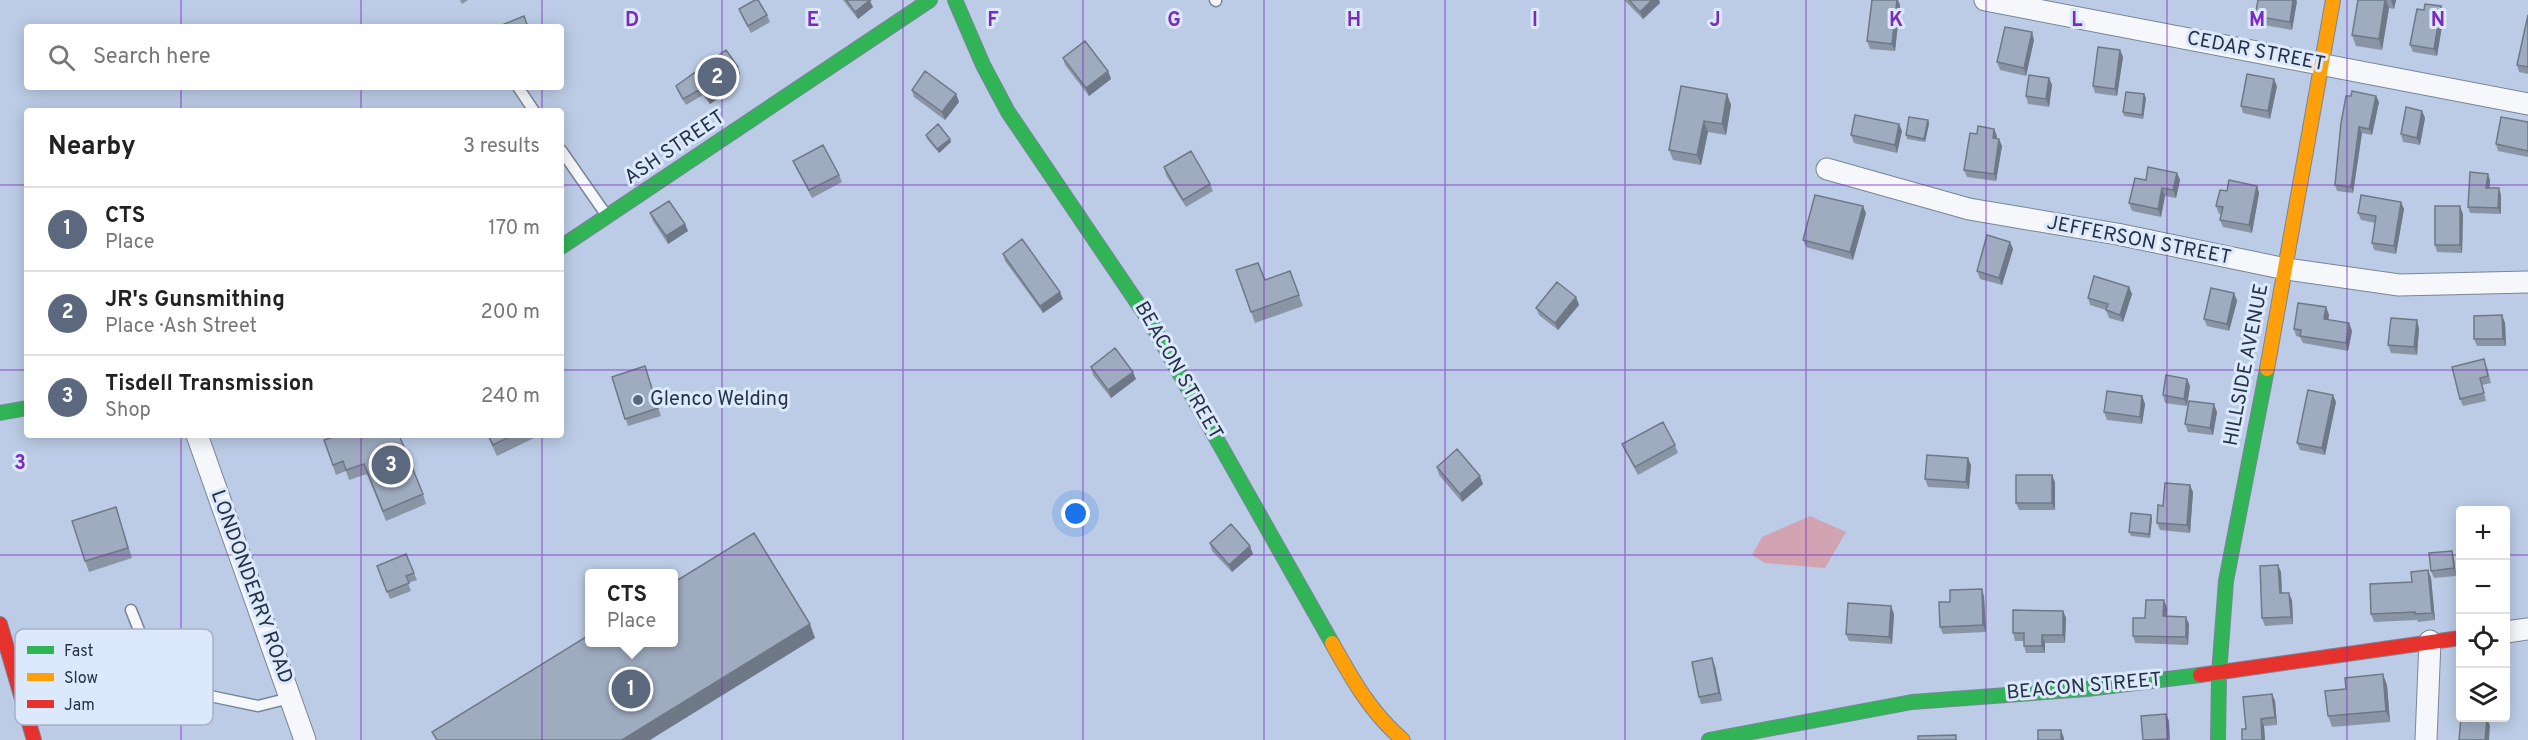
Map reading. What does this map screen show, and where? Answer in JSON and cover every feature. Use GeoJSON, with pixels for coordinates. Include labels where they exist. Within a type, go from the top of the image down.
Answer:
{"type":"FeatureCollection","features":[{"type":"Feature","properties":{"kind":"main road","name":"ASH STREET"},"geometry":{"type":"LineString","coordinates":[[564,245],[930,0]]}},
{"type":"Feature","properties":{"kind":"main road","name":"BEACON STREET"},"geometry":{"type":"LineString","coordinates":[[954,0],[983,68],[1015,125],[1151,322],[1357,688],[1384,724],[1403,740]]}},
{"type":"Feature","properties":{"kind":"main road","name":"HILLSIDE AVENUE"},"geometry":{"type":"LineString","coordinates":[[2218,740],[2219,674],[2226,580],[2286,269],[2333,0]]}},
{"type":"Feature","properties":{"kind":"main road"},"geometry":{"type":"LineString","coordinates":[[0,413],[24,409]]}},
{"type":"Feature","properties":{"kind":"main road"},"geometry":{"type":"LineString","coordinates":[[0,624],[15,675]]}},
{"type":"Feature","properties":{"kind":"main road","name":"BEACON STREET"},"geometry":{"type":"LineString","coordinates":[[1709,740],[1912,702],[2087,689],[2219,674],[2456,639]]}},
{"type":"Feature","properties":{"kind":"main road"},"geometry":{"type":"LineString","coordinates":[[30,725],[34,740]]}},
{"type":"Feature","properties":{"kind":"street","name":"CEDAR STREET"},"geometry":{"type":"LineString","coordinates":[[1985,0],[2528,104]]}},
{"type":"Feature","properties":{"kind":"street","name":"JEFFERSON STREET"},"geometry":{"type":"LineString","coordinates":[[1827,169],[1968,209],[2117,234],[2286,269],[2399,285],[2528,282]]}},
{"type":"Feature","properties":{"kind":"street","name":"LONDONDERRY ROAD"},"geometry":{"type":"LineString","coordinates":[[197,438],[304,740]]}},
{"type":"Feature","properties":{"kind":"street"},"geometry":{"type":"LineString","coordinates":[[2510,631],[2528,629]]}},
{"type":"Feature","properties":{"kind":"street"},"geometry":{"type":"LineString","coordinates":[[2426,740],[2430,642]]}},
{"type":"Feature","properties":{"kind":"lane"},"geometry":{"type":"LineString","coordinates":[[520,90],[532,108]]}},
{"type":"Feature","properties":{"kind":"lane"},"geometry":{"type":"LineString","coordinates":[[564,154],[607,217]]}},
{"type":"Feature","properties":{"kind":"lane"},"geometry":{"type":"LineString","coordinates":[[131,610],[139,629]]}},
{"type":"Feature","properties":{"kind":"lane"},"geometry":{"type":"LineString","coordinates":[[213,697],[258,706],[290,698]]}},
{"type":"Feature","properties":{"kind":"shaded area"},"geometry":{"type":"Polygon","coordinates":[[[1810,516],[1846,532],[1825,568],[1765,563],[1752,555],[1762,537],[1810,516]]]}},
{"type":"Feature","properties":{"kind":"building"},"geometry":{"type":"Polygon","coordinates":[[[758,0],[767,15],[748,26],[739,9],[758,0]]]}},
{"type":"Feature","properties":{"kind":"building"},"geometry":{"type":"Polygon","coordinates":[[[846,0],[870,0],[855,12],[846,0]]]}},
{"type":"Feature","properties":{"kind":"building"},"geometry":{"type":"Polygon","coordinates":[[[1629,0],[1652,0],[1640,12],[1629,0]]]}},
{"type":"Feature","properties":{"kind":"building"},"geometry":{"type":"Polygon","coordinates":[[[1872,0],[1897,0],[1892,44],[1867,41],[1872,0]]]}},
{"type":"Feature","properties":{"kind":"building"},"geometry":{"type":"Polygon","coordinates":[[[2258,0],[2293,0],[2290,22],[2255,16],[2258,0]]]}},
{"type":"Feature","properties":{"kind":"building"},"geometry":{"type":"Polygon","coordinates":[[[2358,0],[2385,0],[2379,39],[2352,35],[2358,0]]]}},
{"type":"Feature","properties":{"kind":"building"},"geometry":{"type":"Polygon","coordinates":[[[2425,4],[2441,6],[2434,49],[2410,45],[2417,9],[2424,10],[2425,4]]]}},
{"type":"Feature","properties":{"kind":"building"},"geometry":{"type":"Polygon","coordinates":[[[2528,15],[2528,67],[2517,65],[2528,15]]]}},
{"type":"Feature","properties":{"kind":"building"},"geometry":{"type":"Polygon","coordinates":[[[524,16],[527,24],[504,24],[524,16]]]}},
{"type":"Feature","properties":{"kind":"building"},"geometry":{"type":"Polygon","coordinates":[[[2005,27],[2032,32],[2024,68],[1997,62],[2005,27]]]}},
{"type":"Feature","properties":{"kind":"building"},"geometry":{"type":"Polygon","coordinates":[[[1085,41],[1108,71],[1086,88],[1063,58],[1085,41]]]}},
{"type":"Feature","properties":{"kind":"building"},"geometry":{"type":"Polygon","coordinates":[[[2098,47],[2120,50],[2115,89],[2093,86],[2098,47]]]}},
{"type":"Feature","properties":{"kind":"building"},"geometry":{"type":"Polygon","coordinates":[[[726,50],[738,67],[719,80],[723,86],[707,98],[701,89],[683,99],[676,86],[726,50]]]}},
{"type":"Feature","properties":{"kind":"building"},"geometry":{"type":"Polygon","coordinates":[[[925,71],[956,94],[942,112],[912,90],[925,71]]]}},
{"type":"Feature","properties":{"kind":"building"},"geometry":{"type":"Polygon","coordinates":[[[2247,74],[2274,79],[2268,111],[2241,106],[2247,74]]]}},
{"type":"Feature","properties":{"kind":"building"},"geometry":{"type":"Polygon","coordinates":[[[2029,75],[2049,78],[2046,99],[2026,96],[2029,75]]]}},
{"type":"Feature","properties":{"kind":"building"},"geometry":{"type":"Polygon","coordinates":[[[1681,86],[1727,94],[1722,124],[1704,121],[1697,155],[1669,150],[1681,86]]]}},
{"type":"Feature","properties":{"kind":"building"},"geometry":{"type":"Polygon","coordinates":[[[2352,91],[2376,96],[2369,129],[2359,127],[2351,187],[2335,185],[2341,123],[2346,96],[2351,96],[2352,91]]]}},
{"type":"Feature","properties":{"kind":"building"},"geometry":{"type":"Polygon","coordinates":[[[2126,92],[2144,94],[2142,115],[2123,112],[2126,92]]]}},
{"type":"Feature","properties":{"kind":"building"},"geometry":{"type":"Polygon","coordinates":[[[2406,107],[2422,111],[2417,138],[2401,134],[2406,107]]]}},
{"type":"Feature","properties":{"kind":"building"},"geometry":{"type":"Polygon","coordinates":[[[1855,115],[1899,124],[1895,145],[1851,135],[1855,115]]]}},
{"type":"Feature","properties":{"kind":"building"},"geometry":{"type":"Polygon","coordinates":[[[1909,117],[1928,120],[1924,139],[1906,135],[1909,117]]]}},
{"type":"Feature","properties":{"kind":"building"},"geometry":{"type":"Polygon","coordinates":[[[2501,117],[2528,122],[2528,151],[2496,144],[2501,117]]]}},
{"type":"Feature","properties":{"kind":"building"},"geometry":{"type":"Polygon","coordinates":[[[938,124],[950,139],[937,149],[926,135],[938,124]]]}},
{"type":"Feature","properties":{"kind":"building"},"geometry":{"type":"Polygon","coordinates":[[[1978,126],[1994,129],[1993,138],[1999,139],[1994,174],[1964,170],[1970,133],[1977,134],[1978,126]]]}},
{"type":"Feature","properties":{"kind":"building"},"geometry":{"type":"Polygon","coordinates":[[[823,145],[839,175],[809,190],[793,161],[823,145]]]}},
{"type":"Feature","properties":{"kind":"building"},"geometry":{"type":"Polygon","coordinates":[[[1191,151],[1210,184],[1183,200],[1164,167],[1191,151]]]}},
{"type":"Feature","properties":{"kind":"building"},"geometry":{"type":"Polygon","coordinates":[[[2148,167],[2177,173],[2173,190],[2162,188],[2158,209],[2129,203],[2135,178],[2146,180],[2148,167]]]}},
{"type":"Feature","properties":{"kind":"building"},"geometry":{"type":"Polygon","coordinates":[[[2470,172],[2488,174],[2486,188],[2499,188],[2498,208],[2468,207],[2470,172]]]}},
{"type":"Feature","properties":{"kind":"building"},"geometry":{"type":"Polygon","coordinates":[[[2229,180],[2257,186],[2249,225],[2220,220],[2223,207],[2216,206],[2220,190],[2227,191],[2229,180]]]}},
{"type":"Feature","properties":{"kind":"building"},"geometry":{"type":"Polygon","coordinates":[[[1815,195],[1863,206],[1850,252],[1803,240],[1815,195]]]}},
{"type":"Feature","properties":{"kind":"building"},"geometry":{"type":"Polygon","coordinates":[[[2361,195],[2401,202],[2394,246],[2372,243],[2376,216],[2358,213],[2361,195]]]}},
{"type":"Feature","properties":{"kind":"building"},"geometry":{"type":"Polygon","coordinates":[[[669,201],[685,224],[666,236],[650,213],[669,201]]]}},
{"type":"Feature","properties":{"kind":"building"},"geometry":{"type":"Polygon","coordinates":[[[2435,206],[2460,206],[2460,245],[2435,245],[2435,206]]]}},
{"type":"Feature","properties":{"kind":"building"},"geometry":{"type":"Polygon","coordinates":[[[1987,235],[2010,242],[1999,278],[1977,271],[1987,235]]]}},
{"type":"Feature","properties":{"kind":"building"},"geometry":{"type":"Polygon","coordinates":[[[1022,239],[1060,292],[1040,306],[1003,254],[1022,239]]]}},
{"type":"Feature","properties":{"kind":"building"},"geometry":{"type":"Polygon","coordinates":[[[1258,263],[1265,280],[1290,271],[1299,295],[1251,312],[1236,270],[1258,263]]]}},
{"type":"Feature","properties":{"kind":"building"},"geometry":{"type":"Polygon","coordinates":[[[2094,276],[2129,287],[2120,315],[2106,310],[2108,304],[2088,298],[2094,276]]]}},
{"type":"Feature","properties":{"kind":"building"},"geometry":{"type":"Polygon","coordinates":[[[1557,282],[1576,297],[1555,323],[1536,308],[1557,282]]]}},
{"type":"Feature","properties":{"kind":"building"},"geometry":{"type":"Polygon","coordinates":[[[2211,288],[2234,293],[2227,324],[2204,319],[2211,288]]]}},
{"type":"Feature","properties":{"kind":"building"},"geometry":{"type":"Polygon","coordinates":[[[2298,303],[2326,307],[2324,319],[2349,323],[2346,343],[2300,336],[2301,330],[2294,329],[2298,303]]]}},
{"type":"Feature","properties":{"kind":"building"},"geometry":{"type":"Polygon","coordinates":[[[2502,315],[2503,339],[2474,339],[2474,316],[2502,315]]]}},
{"type":"Feature","properties":{"kind":"building"},"geometry":{"type":"Polygon","coordinates":[[[2391,318],[2417,320],[2414,347],[2388,345],[2391,318]]]}},
{"type":"Feature","properties":{"kind":"building"},"geometry":{"type":"Polygon","coordinates":[[[1115,348],[1133,372],[1108,390],[1091,367],[1115,348]]]}},
{"type":"Feature","properties":{"kind":"building"},"geometry":{"type":"Polygon","coordinates":[[[2484,359],[2488,376],[2480,378],[2484,393],[2460,399],[2452,367],[2484,359]]]}},
{"type":"Feature","properties":{"kind":"building","name":"Glenco Welding"},"geometry":{"type":"Polygon","coordinates":[[[645,366],[658,408],[625,419],[612,377],[645,366]]]}},
{"type":"Feature","properties":{"kind":"building"},"geometry":{"type":"Polygon","coordinates":[[[2166,375],[2187,379],[2184,399],[2163,395],[2166,375]]]}},
{"type":"Feature","properties":{"kind":"building"},"geometry":{"type":"Polygon","coordinates":[[[2308,390],[2333,395],[2322,448],[2297,443],[2308,390]]]}},
{"type":"Feature","properties":{"kind":"building"},"geometry":{"type":"Polygon","coordinates":[[[2107,391],[2142,396],[2140,417],[2104,412],[2107,391]]]}},
{"type":"Feature","properties":{"kind":"building"},"geometry":{"type":"Polygon","coordinates":[[[2189,401],[2214,404],[2210,428],[2185,424],[2189,401]]]}},
{"type":"Feature","properties":{"kind":"building"},"geometry":{"type":"Polygon","coordinates":[[[1663,422],[1675,445],[1635,467],[1622,444],[1663,422]]]}},
{"type":"Feature","properties":{"kind":"building"},"geometry":{"type":"Polygon","coordinates":[[[330,438],[400,438],[423,494],[383,511],[364,464],[346,470],[343,461],[333,465],[324,440],[330,438]]]}},
{"type":"Feature","properties":{"kind":"building"},"geometry":{"type":"Polygon","coordinates":[[[490,438],[507,438],[493,445],[490,438]]]}},
{"type":"Feature","properties":{"kind":"building"},"geometry":{"type":"Polygon","coordinates":[[[1457,449],[1480,476],[1460,494],[1437,467],[1457,449]]]}},
{"type":"Feature","properties":{"kind":"building"},"geometry":{"type":"Polygon","coordinates":[[[1927,455],[1968,458],[1966,482],[1925,479],[1927,455]]]}},
{"type":"Feature","properties":{"kind":"building"},"geometry":{"type":"Polygon","coordinates":[[[2016,475],[2052,475],[2052,503],[2016,503],[2016,475]]]}},
{"type":"Feature","properties":{"kind":"building"},"geometry":{"type":"Polygon","coordinates":[[[2165,483],[2190,485],[2187,525],[2157,523],[2158,505],[2163,506],[2165,483]]]}},
{"type":"Feature","properties":{"kind":"building"},"geometry":{"type":"Polygon","coordinates":[[[116,507],[128,548],[85,561],[72,521],[116,507]]]}},
{"type":"Feature","properties":{"kind":"building"},"geometry":{"type":"Polygon","coordinates":[[[2131,513],[2151,515],[2149,534],[2129,532],[2131,513]]]}},
{"type":"Feature","properties":{"kind":"building"},"geometry":{"type":"Polygon","coordinates":[[[1231,524],[1250,546],[1229,565],[1210,543],[1231,524]]]}},
{"type":"Feature","properties":{"kind":"building"},"geometry":{"type":"Polygon","coordinates":[[[754,533],[810,624],[622,740],[437,740],[432,732],[585,637],[585,647],[678,647],[678,580],[754,533]]]}},
{"type":"Feature","properties":{"kind":"building"},"geometry":{"type":"Polygon","coordinates":[[[2452,551],[2454,568],[2431,571],[2429,553],[2452,551]]]}},
{"type":"Feature","properties":{"kind":"building"},"geometry":{"type":"Polygon","coordinates":[[[406,554],[414,573],[406,576],[409,583],[387,592],[377,566],[406,554]]]}},
{"type":"Feature","properties":{"kind":"building"},"geometry":{"type":"Polygon","coordinates":[[[2278,565],[2280,593],[2289,593],[2291,617],[2262,618],[2260,566],[2278,565]]]}},
{"type":"Feature","properties":{"kind":"building"},"geometry":{"type":"Polygon","coordinates":[[[2428,570],[2432,613],[2371,614],[2370,584],[2412,582],[2411,572],[2428,570]]]}},
{"type":"Feature","properties":{"kind":"building"},"geometry":{"type":"Polygon","coordinates":[[[1982,589],[1983,625],[1940,627],[1939,602],[1950,602],[1950,590],[1982,589]]]}},
{"type":"Feature","properties":{"kind":"building"},"geometry":{"type":"Polygon","coordinates":[[[2146,600],[2164,600],[2163,616],[2186,617],[2186,637],[2133,636],[2133,618],[2145,618],[2146,600]]]}},
{"type":"Feature","properties":{"kind":"building"},"geometry":{"type":"Polygon","coordinates":[[[1848,603],[1891,606],[1889,637],[1846,634],[1848,603]]]}},
{"type":"Feature","properties":{"kind":"building"},"geometry":{"type":"Polygon","coordinates":[[[2013,610],[2063,611],[2063,635],[2042,635],[2042,646],[2024,646],[2024,633],[2013,633],[2013,610]]]}},
{"type":"Feature","properties":{"kind":"building"},"geometry":{"type":"Polygon","coordinates":[[[1712,658],[1719,693],[1699,697],[1692,662],[1712,658]]]}},
{"type":"Feature","properties":{"kind":"building"},"geometry":{"type":"Polygon","coordinates":[[[2383,674],[2386,711],[2328,716],[2325,691],[2346,689],[2345,678],[2383,674]]]}},
{"type":"Feature","properties":{"kind":"building"},"geometry":{"type":"Polygon","coordinates":[[[2272,694],[2275,717],[2261,719],[2262,740],[2242,740],[2242,729],[2246,729],[2243,697],[2272,694]]]}},
{"type":"Feature","properties":{"kind":"building"},"geometry":{"type":"Polygon","coordinates":[[[2166,714],[2168,739],[2143,740],[2141,716],[2166,714]]]}},
{"type":"Feature","properties":{"kind":"building"},"geometry":{"type":"Polygon","coordinates":[[[2461,722],[2487,722],[2485,740],[2459,740],[2461,722]]]}},
{"type":"Feature","properties":{"kind":"building"},"geometry":{"type":"Polygon","coordinates":[[[2038,730],[2061,730],[2061,740],[2038,740],[2038,730]]]}},
{"type":"Feature","properties":{"kind":"building"},"geometry":{"type":"Polygon","coordinates":[[[1956,735],[1956,740],[1918,740],[1918,736],[1956,735]]]}},
{"type":"Feature","properties":{"kind":"traffic: fast"},"geometry":{"type":"LineString","coordinates":[[564,245],[930,0]]}},
{"type":"Feature","properties":{"kind":"traffic: fast"},"geometry":{"type":"LineString","coordinates":[[955,0],[983,65],[1008,112],[1151,323],[1332,643]]}},
{"type":"Feature","properties":{"kind":"traffic: fast"},"geometry":{"type":"LineString","coordinates":[[2218,740],[2219,674],[2226,581],[2267,369]]}},
{"type":"Feature","properties":{"kind":"traffic: fast"},"geometry":{"type":"LineString","coordinates":[[0,413],[24,409]]}},
{"type":"Feature","properties":{"kind":"traffic: fast"},"geometry":{"type":"LineString","coordinates":[[1709,740],[1912,702],[2087,689],[2200,675]]}},
{"type":"Feature","properties":{"kind":"traffic: slow"},"geometry":{"type":"LineString","coordinates":[[2267,369],[2333,0]]}},
{"type":"Feature","properties":{"kind":"traffic: slow"},"geometry":{"type":"LineString","coordinates":[[1332,643],[1372,707],[1403,740]]}},
{"type":"Feature","properties":{"kind":"traffic: jam"},"geometry":{"type":"LineString","coordinates":[[0,624],[15,675]]}},
{"type":"Feature","properties":{"kind":"traffic: jam"},"geometry":{"type":"LineString","coordinates":[[2200,675],[2456,639]]}},
{"type":"Feature","properties":{"kind":"traffic: jam"},"geometry":{"type":"LineString","coordinates":[[30,725],[34,740]]}},
{"type":"Feature","properties":{"kind":"place","name":"JR's Gunsmithing"},"geometry":{"type":"Point","coordinates":[717,77]}},
{"type":"Feature","properties":{"kind":"place","name":"Glenco Welding"},"geometry":{"type":"Point","coordinates":[638,400]}},
{"type":"Feature","properties":{"kind":"place","name":"Tisdell Transmission"},"geometry":{"type":"Point","coordinates":[391,465]}},
{"type":"Feature","properties":{"kind":"place","name":"CTS"},"geometry":{"type":"Point","coordinates":[631,689]}}]}
